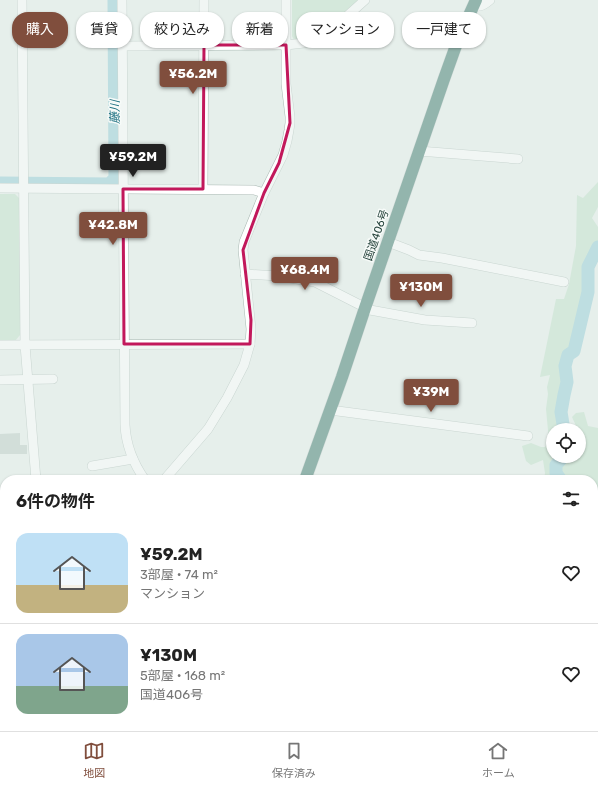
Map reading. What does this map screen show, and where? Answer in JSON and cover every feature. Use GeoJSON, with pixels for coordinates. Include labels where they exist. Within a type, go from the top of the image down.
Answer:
{"type":"FeatureCollection","features":[{"type":"Feature","properties":{"kind":"highway","name":"国道406号"},"geometry":{"type":"LineString","coordinates":[[307,475],[458,40],[475,3]]}},
{"type":"Feature","properties":{"kind":"street"},"geometry":{"type":"LineString","coordinates":[[22,0],[25,345],[36,475]]}},
{"type":"Feature","properties":{"kind":"street"},"geometry":{"type":"LineString","coordinates":[[122,0],[122,12]]}},
{"type":"Feature","properties":{"kind":"street"},"geometry":{"type":"LineString","coordinates":[[204,0],[204,12]]}},
{"type":"Feature","properties":{"kind":"street"},"geometry":{"type":"LineString","coordinates":[[286,0],[286,12]]}},
{"type":"Feature","properties":{"kind":"street"},"geometry":{"type":"LineString","coordinates":[[288,45],[304,43],[323,34],[365,0]]}},
{"type":"Feature","properties":{"kind":"street"},"geometry":{"type":"LineString","coordinates":[[475,3],[478,7],[490,0]]}},
{"type":"Feature","properties":{"kind":"street"},"geometry":{"type":"LineString","coordinates":[[122,48],[125,425],[127,444],[142,475]]}},
{"type":"Feature","properties":{"kind":"street"},"geometry":{"type":"LineString","coordinates":[[203,189],[204,48]]}},
{"type":"Feature","properties":{"kind":"street"},"geometry":{"type":"LineString","coordinates":[[168,475],[208,429],[227,398],[244,365],[250,344],[251,320],[243,250],[244,242],[264,193],[283,155],[287,141],[290,123],[286,84],[286,48]]}},
{"type":"Feature","properties":{"kind":"street"},"geometry":{"type":"LineString","coordinates":[[419,151],[518,160]]}},
{"type":"Feature","properties":{"kind":"street"},"geometry":{"type":"LineString","coordinates":[[0,188],[203,189],[254,190],[264,193]]}},
{"type":"Feature","properties":{"kind":"street"},"geometry":{"type":"LineString","coordinates":[[388,242],[419,255],[442,258],[564,282]]}},
{"type":"Feature","properties":{"kind":"street"},"geometry":{"type":"LineString","coordinates":[[245,274],[278,276],[315,282],[370,310],[425,320],[472,323]]}},
{"type":"Feature","properties":{"kind":"street"},"geometry":{"type":"LineString","coordinates":[[0,345],[250,344]]}},
{"type":"Feature","properties":{"kind":"street"},"geometry":{"type":"LineString","coordinates":[[0,380],[53,379]]}},
{"type":"Feature","properties":{"kind":"street"},"geometry":{"type":"LineString","coordinates":[[330,410],[528,436]]}},
{"type":"Feature","properties":{"kind":"street"},"geometry":{"type":"LineString","coordinates":[[92,466],[133,459]]}},
{"type":"Feature","properties":{"kind":"highlighted area"},"geometry":{"type":"Polygon","coordinates":[[[204,45],[286,45],[290,123],[279,163],[264,193],[243,250],[251,320],[250,344],[124,344],[123,189],[203,189],[204,45]]]}},
{"type":"Feature","properties":{"kind":"green space"},"geometry":{"type":"Polygon","coordinates":[[[292,0],[361,0],[347,12],[296,12],[296,40],[294,40],[292,36],[292,0]]]}},
{"type":"Feature","properties":{"kind":"green space"},"geometry":{"type":"Polygon","coordinates":[[[598,182],[598,207],[592,218],[598,227],[598,247],[588,267],[588,292],[574,351],[568,355],[565,366],[567,382],[561,412],[563,423],[547,423],[547,387],[550,375],[540,377],[556,299],[564,299],[569,284],[576,246],[577,195],[583,198],[598,182]]]}},
{"type":"Feature","properties":{"kind":"green space"},"geometry":{"type":"Polygon","coordinates":[[[0,194],[15,194],[20,199],[20,335],[15,341],[0,341],[0,194]]]}},
{"type":"Feature","properties":{"kind":"green space"},"geometry":{"type":"Polygon","coordinates":[[[584,412],[588,426],[598,428],[598,475],[545,475],[543,460],[531,465],[526,461],[522,446],[531,443],[541,447],[546,446],[546,463],[586,463],[586,423],[575,423],[572,417],[576,413],[584,412]]]}},
{"type":"Feature","properties":{"kind":"building"},"geometry":{"type":"Polygon","coordinates":[[[20,433],[20,445],[27,445],[27,454],[0,454],[0,434],[20,433]]]}},
{"type":"Feature","properties":{"kind":"waterway","name":"藤川"},"geometry":{"type":"LineString","coordinates":[[0,183],[109,184],[115,178],[114,0]]}},
{"type":"Feature","properties":{"kind":"waterway"},"geometry":{"type":"LineString","coordinates":[[563,423],[561,412],[567,382],[565,366],[568,355],[574,351],[588,292],[588,267],[598,247]]}},
{"type":"Feature","properties":{"kind":"waterway"},"geometry":{"type":"LineString","coordinates":[[557,475],[556,465],[558,463]]}}]}
